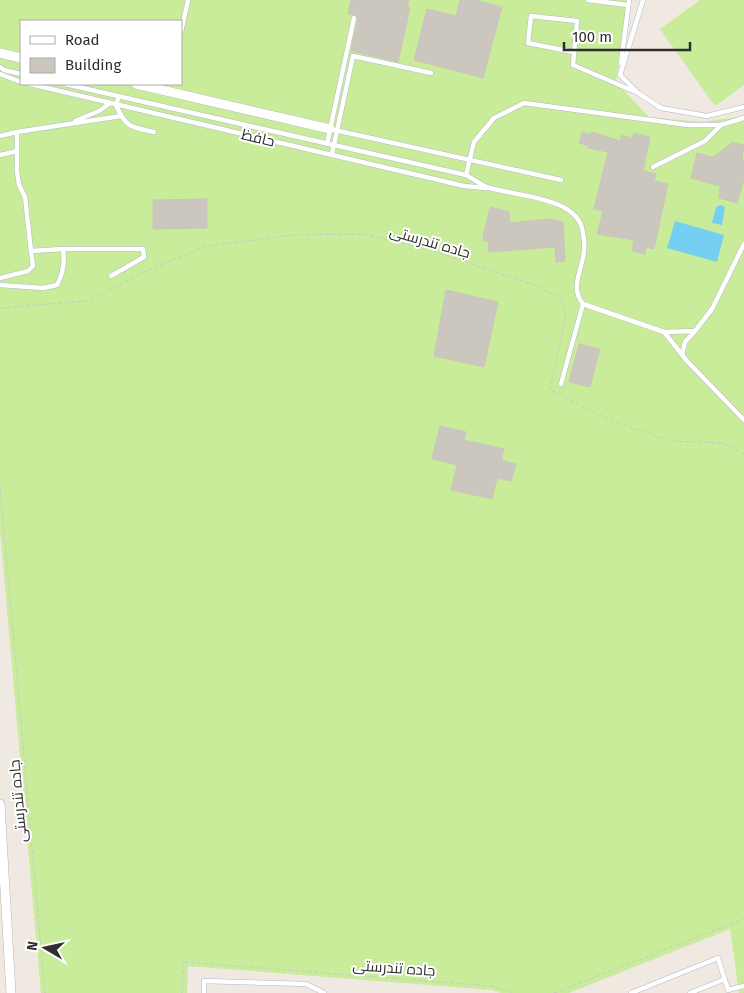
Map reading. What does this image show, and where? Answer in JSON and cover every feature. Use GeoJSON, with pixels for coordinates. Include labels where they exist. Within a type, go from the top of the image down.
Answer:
{"type":"FeatureCollection","features":[{"type":"Feature","properties":{"kind":"street"},"geometry":{"type":"LineString","coordinates":[[0,53],[20,58]]}},
{"type":"Feature","properties":{"kind":"street"},"geometry":{"type":"LineString","coordinates":[[140,85],[333,130]]}},
{"type":"Feature","properties":{"kind":"street"},"geometry":{"type":"LineString","coordinates":[[0,804],[3,893],[11,993]]}},
{"type":"Feature","properties":{"kind":"lane"},"geometry":{"type":"LineString","coordinates":[[182,27],[188,0]]}},
{"type":"Feature","properties":{"kind":"lane"},"geometry":{"type":"LineString","coordinates":[[588,0],[628,2],[620,75]]}},
{"type":"Feature","properties":{"kind":"lane"},"geometry":{"type":"LineString","coordinates":[[620,75],[643,0]]}},
{"type":"Feature","properties":{"kind":"lane"},"geometry":{"type":"LineString","coordinates":[[573,52],[528,43],[531,16],[577,21],[573,65],[638,93],[661,108],[707,116],[744,107]]}},
{"type":"Feature","properties":{"kind":"lane"},"geometry":{"type":"LineString","coordinates":[[332,154],[334,145],[333,130],[354,18]]}},
{"type":"Feature","properties":{"kind":"lane"},"geometry":{"type":"LineString","coordinates":[[327,144],[333,130],[353,56],[431,73]]}},
{"type":"Feature","properties":{"kind":"lane"},"geometry":{"type":"LineString","coordinates":[[0,67],[20,74]]}},
{"type":"Feature","properties":{"kind":"lane"},"geometry":{"type":"LineString","coordinates":[[0,74],[20,82]]}},
{"type":"Feature","properties":{"kind":"lane"},"geometry":{"type":"LineString","coordinates":[[620,75],[638,93]]}},
{"type":"Feature","properties":{"kind":"lane","name":"حافظ"},"geometry":{"type":"LineString","coordinates":[[34,85],[464,186],[488,188]]}},
{"type":"Feature","properties":{"kind":"lane","name":"حافظ"},"geometry":{"type":"LineString","coordinates":[[70,85],[466,175],[488,188]]}},
{"type":"Feature","properties":{"kind":"lane"},"geometry":{"type":"LineString","coordinates":[[119,96],[116,105],[121,116],[130,127],[154,132]]}},
{"type":"Feature","properties":{"kind":"lane"},"geometry":{"type":"LineString","coordinates":[[466,175],[474,142],[494,118],[524,103],[688,126],[721,126],[744,118]]}},
{"type":"Feature","properties":{"kind":"lane"},"geometry":{"type":"LineString","coordinates":[[70,123],[99,111],[109,104]]}},
{"type":"Feature","properties":{"kind":"lane"},"geometry":{"type":"LineString","coordinates":[[0,136],[121,116]]}},
{"type":"Feature","properties":{"kind":"lane"},"geometry":{"type":"LineString","coordinates":[[653,167],[705,142],[721,126]]}},
{"type":"Feature","properties":{"kind":"lane"},"geometry":{"type":"LineString","coordinates":[[333,130],[561,180]]}},
{"type":"Feature","properties":{"kind":"lane"},"geometry":{"type":"LineString","coordinates":[[0,278],[28,271],[33,266],[25,197],[19,185],[17,171],[17,132]]}},
{"type":"Feature","properties":{"kind":"lane"},"geometry":{"type":"LineString","coordinates":[[0,155],[17,151]]}},
{"type":"Feature","properties":{"kind":"lane"},"geometry":{"type":"LineString","coordinates":[[488,188],[556,204],[567,209],[578,218],[583,229],[584,250],[576,289],[578,297],[583,304],[664,332],[694,330]]}},
{"type":"Feature","properties":{"kind":"lane"},"geometry":{"type":"LineString","coordinates":[[682,355],[685,342],[712,309],[744,244]]}},
{"type":"Feature","properties":{"kind":"lane"},"geometry":{"type":"LineString","coordinates":[[0,285],[43,288],[57,285],[62,276],[63,249]]}},
{"type":"Feature","properties":{"kind":"lane"},"geometry":{"type":"LineString","coordinates":[[31,251],[143,249],[144,257],[111,276]]}},
{"type":"Feature","properties":{"kind":"lane"},"geometry":{"type":"LineString","coordinates":[[561,384],[583,304]]}},
{"type":"Feature","properties":{"kind":"lane"},"geometry":{"type":"LineString","coordinates":[[664,332],[682,355],[744,420]]}},
{"type":"Feature","properties":{"kind":"lane"},"geometry":{"type":"LineString","coordinates":[[631,993],[718,958],[728,991],[744,986]]}},
{"type":"Feature","properties":{"kind":"lane"},"geometry":{"type":"LineString","coordinates":[[690,993],[725,979]]}},
{"type":"Feature","properties":{"kind":"lane"},"geometry":{"type":"LineString","coordinates":[[204,993],[204,981],[306,984],[318,988],[324,993]]}},
{"type":"Feature","properties":{"kind":"path","name":"جاده تندرستی"},"geometry":{"type":"LineString","coordinates":[[0,308],[88,301],[151,269],[208,246],[293,235],[362,234],[428,250],[536,286],[562,298],[566,314],[550,390],[614,422],[670,440],[723,444],[744,454]]}},
{"type":"Feature","properties":{"kind":"path","name":"جاده تندرستی"},"geometry":{"type":"LineString","coordinates":[[0,487],[45,993]]}},
{"type":"Feature","properties":{"kind":"path"},"geometry":{"type":"LineString","coordinates":[[554,993],[744,919]]}},
{"type":"Feature","properties":{"kind":"path","name":"جاده تندرستی"},"geometry":{"type":"LineString","coordinates":[[182,993],[183,962],[491,986],[514,993]]}},
{"type":"Feature","properties":{"kind":"green space"},"geometry":{"type":"Polygon","coordinates":[[[0,0],[627,0],[616,82],[649,117],[701,122],[744,116],[744,993],[739,993],[730,929],[569,993],[501,993],[492,990],[188,966],[187,993],[41,993],[0,530],[0,0]]]}},
{"type":"Feature","properties":{"kind":"green space"},"geometry":{"type":"Polygon","coordinates":[[[700,0],[744,0],[744,85],[715,106],[660,29],[700,0]]]}},
{"type":"Feature","properties":{"kind":"water"},"geometry":{"type":"Polygon","coordinates":[[[720,205],[725,207],[722,225],[712,223],[716,207],[720,205]]]}},
{"type":"Feature","properties":{"kind":"water"},"geometry":{"type":"Polygon","coordinates":[[[675,221],[724,235],[717,262],[667,248],[675,221]]]}},
{"type":"Feature","properties":{"kind":"building"},"geometry":{"type":"Polygon","coordinates":[[[351,0],[409,0],[407,7],[410,8],[398,62],[351,51],[358,18],[355,14],[348,14],[351,0]]]}},
{"type":"Feature","properties":{"kind":"building"},"geometry":{"type":"Polygon","coordinates":[[[460,0],[475,0],[502,7],[483,78],[414,60],[427,9],[456,16],[460,0]]]}},
{"type":"Feature","properties":{"kind":"building"},"geometry":{"type":"Polygon","coordinates":[[[582,132],[591,135],[592,132],[620,141],[622,135],[632,138],[634,133],[650,137],[643,171],[656,174],[654,181],[668,184],[654,249],[646,247],[645,254],[632,251],[634,240],[597,234],[603,211],[594,209],[608,152],[588,148],[589,146],[579,143],[582,132]]]}},
{"type":"Feature","properties":{"kind":"building"},"geometry":{"type":"Polygon","coordinates":[[[733,142],[744,145],[742,160],[744,160],[744,179],[737,203],[719,198],[720,186],[691,178],[697,153],[713,157],[733,142]]]}},
{"type":"Feature","properties":{"kind":"building"},"geometry":{"type":"Polygon","coordinates":[[[207,199],[207,228],[153,229],[153,200],[207,199]]]}},
{"type":"Feature","properties":{"kind":"building"},"geometry":{"type":"Polygon","coordinates":[[[490,207],[509,212],[510,223],[549,219],[563,222],[565,261],[556,262],[555,247],[489,252],[488,241],[484,241],[483,238],[490,207]]]}},
{"type":"Feature","properties":{"kind":"building"},"geometry":{"type":"Polygon","coordinates":[[[446,290],[498,302],[484,367],[434,356],[446,290]]]}},
{"type":"Feature","properties":{"kind":"building"},"geometry":{"type":"Polygon","coordinates":[[[579,344],[600,349],[590,387],[569,382],[579,344]]]}},
{"type":"Feature","properties":{"kind":"building"},"geometry":{"type":"Polygon","coordinates":[[[440,426],[466,432],[464,440],[504,449],[501,460],[516,464],[511,481],[497,478],[492,499],[451,490],[457,465],[432,459],[440,426]]]}}]}
